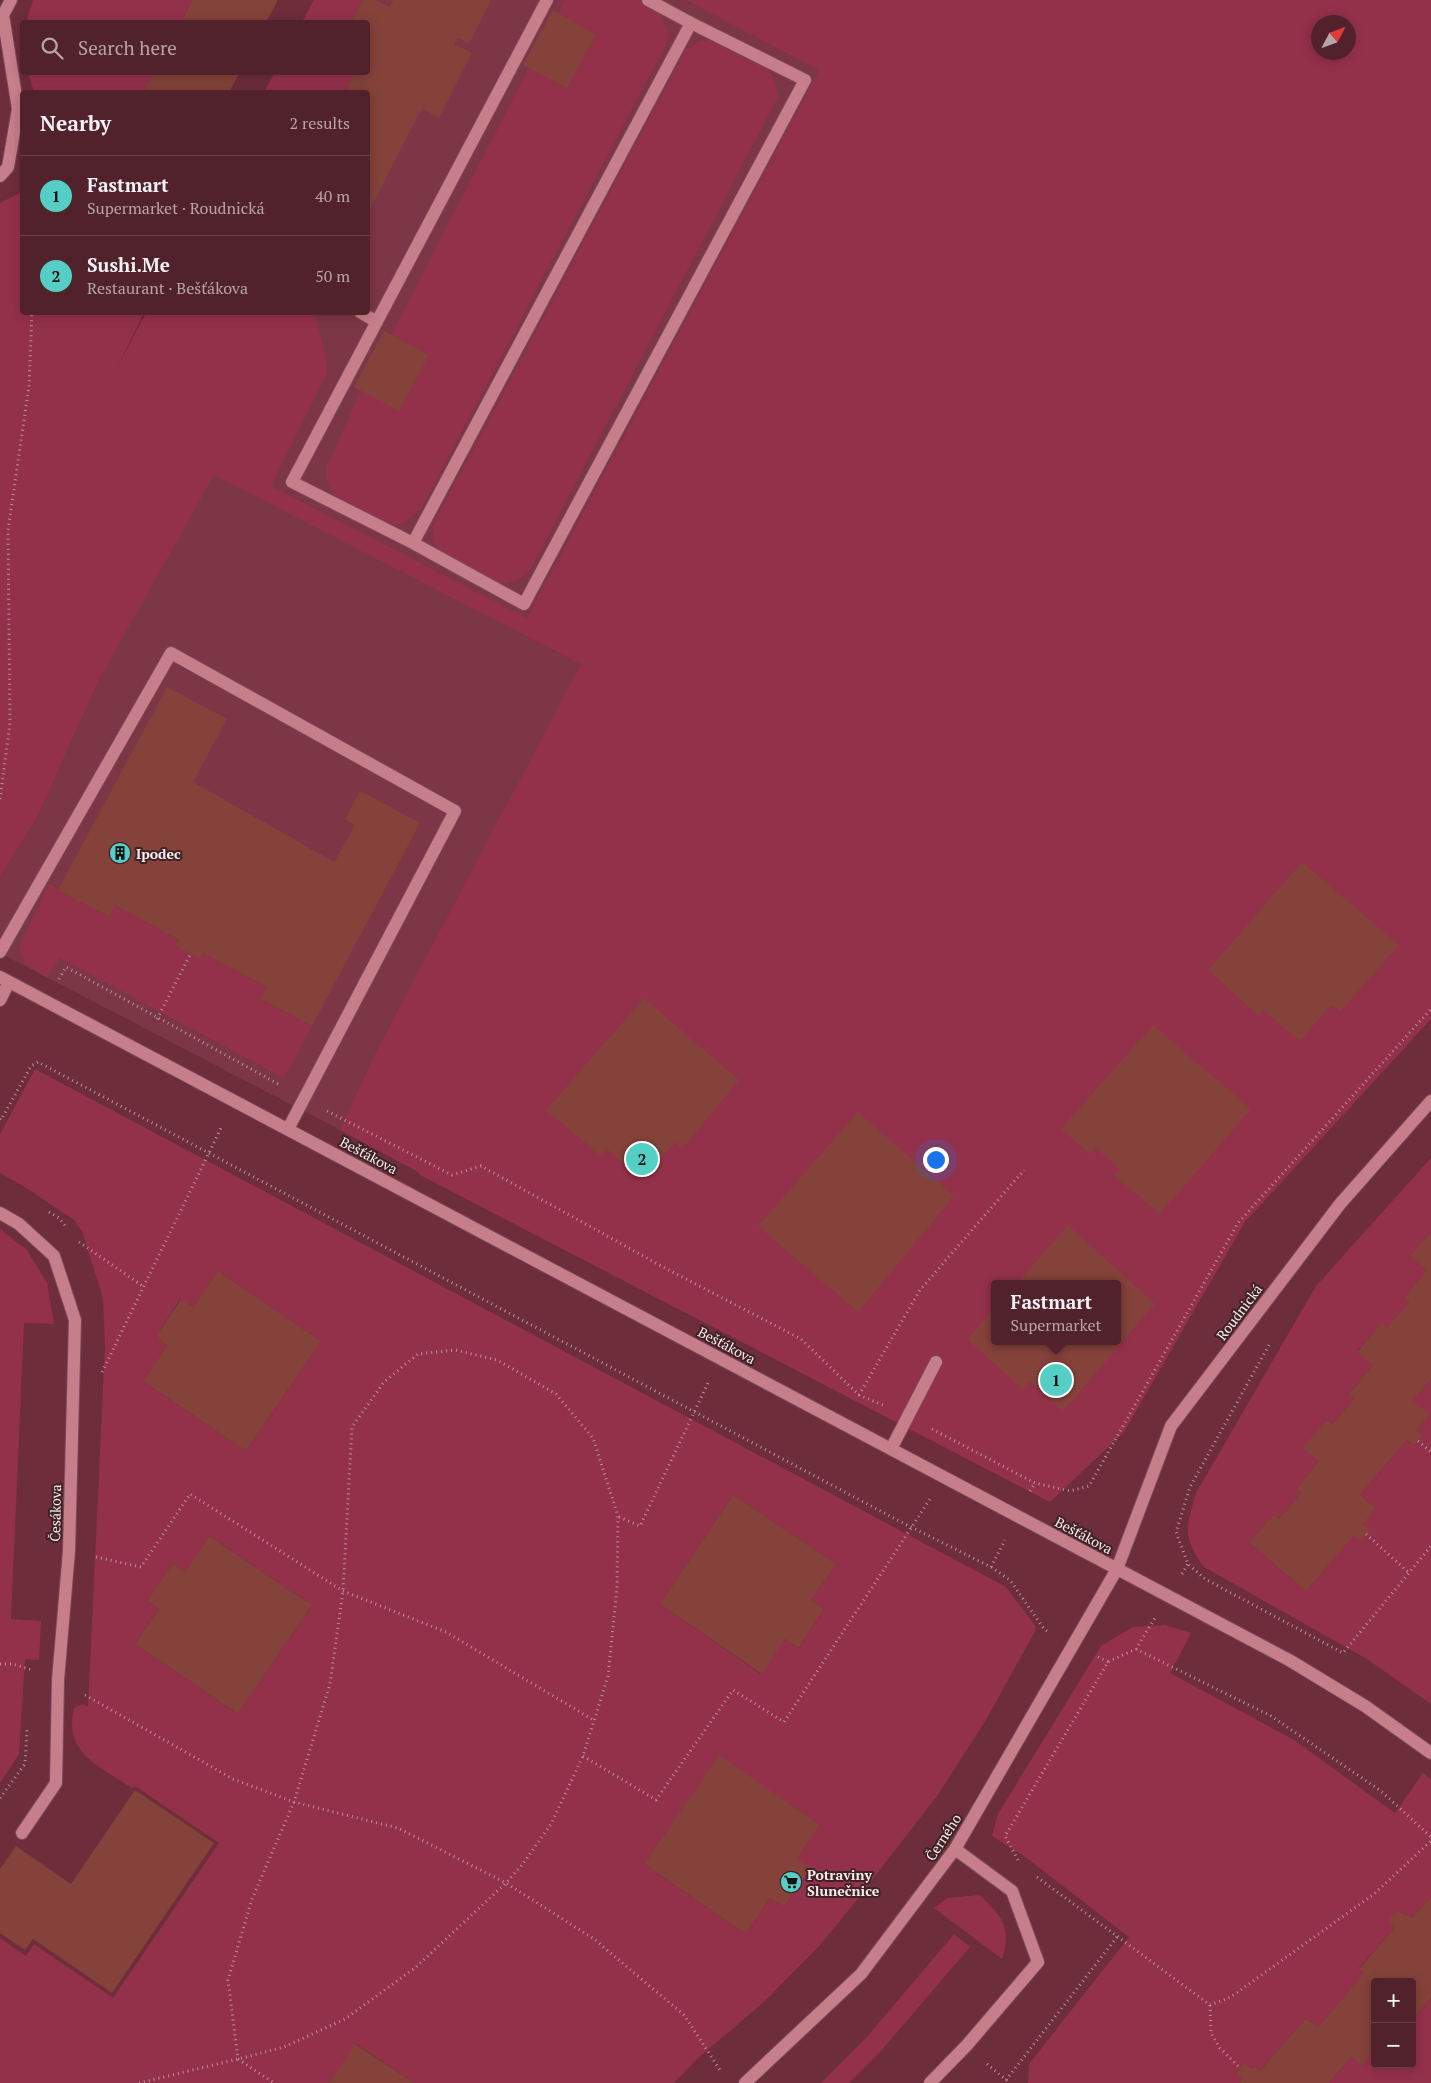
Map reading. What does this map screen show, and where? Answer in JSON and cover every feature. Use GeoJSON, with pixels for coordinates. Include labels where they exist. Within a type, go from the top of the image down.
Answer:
{"type":"FeatureCollection","features":[{"type":"Feature","properties":{"kind":"street"},"geometry":{"type":"LineString","coordinates":[[0,176],[8,167],[20,111],[2,15],[11,0]]}},
{"type":"Feature","properties":{"kind":"street"},"geometry":{"type":"LineString","coordinates":[[548,0],[292,482],[413,543],[524,604],[805,80],[691,24],[648,0]]}},
{"type":"Feature","properties":{"kind":"street"},"geometry":{"type":"LineString","coordinates":[[413,543],[691,24]]}},
{"type":"Feature","properties":{"kind":"street"},"geometry":{"type":"LineString","coordinates":[[365,315],[377,322]]}},
{"type":"Feature","properties":{"kind":"street"},"geometry":{"type":"LineString","coordinates":[[0,952],[171,653],[455,811],[288,1129]]}},
{"type":"Feature","properties":{"kind":"street"},"geometry":{"type":"LineString","coordinates":[[0,1000],[5,979]]}},
{"type":"Feature","properties":{"kind":"street","name":"Bešťákova"},"geometry":{"type":"LineString","coordinates":[[5,979],[1298,1665],[1365,1706],[1431,1753]]}},
{"type":"Feature","properties":{"kind":"street","name":"Roudnická"},"geometry":{"type":"LineString","coordinates":[[1117,1569],[1171,1426],[1340,1204],[1431,1100]]}},
{"type":"Feature","properties":{"kind":"street","name":"Česákova"},"geometry":{"type":"LineString","coordinates":[[0,1213],[19,1224],[54,1256],[75,1320],[69,1551],[58,1680],[56,1783],[22,1833]]}},
{"type":"Feature","properties":{"kind":"street"},"geometry":{"type":"LineString","coordinates":[[891,1449],[936,1362]]}},
{"type":"Feature","properties":{"kind":"street","name":"Černého"},"geometry":{"type":"LineString","coordinates":[[745,2083],[861,1974],[955,1849],[1117,1569]]}},
{"type":"Feature","properties":{"kind":"street"},"geometry":{"type":"LineString","coordinates":[[930,2083],[966,2045],[1038,1962],[1012,1891],[955,1849]]}},
{"type":"Feature","properties":{"kind":"path"},"geometry":{"type":"LineString","coordinates":[[0,798],[10,723],[8,530],[29,386],[32,315]]}},
{"type":"Feature","properties":{"kind":"path"},"geometry":{"type":"LineString","coordinates":[[157,1019],[191,953]]}},
{"type":"Feature","properties":{"kind":"path"},"geometry":{"type":"LineString","coordinates":[[45,1001],[66,967],[157,1019],[452,1175],[481,1166],[662,1267],[801,1339],[859,1395],[908,1416],[1035,1483],[1070,1491],[1089,1486],[1238,1223],[1431,1009]]}},
{"type":"Feature","properties":{"kind":"path"},"geometry":{"type":"LineString","coordinates":[[0,1119],[31,1066],[38,1062],[912,1528],[991,1567],[1010,1580],[1044,1630],[1108,1662]]}},
{"type":"Feature","properties":{"kind":"path"},"geometry":{"type":"LineString","coordinates":[[73,1406],[97,1383],[234,1100]]}},
{"type":"Feature","properties":{"kind":"path"},"geometry":{"type":"LineString","coordinates":[[859,1395],[920,1290],[1024,1170]]}},
{"type":"Feature","properties":{"kind":"path"},"geometry":{"type":"LineString","coordinates":[[1270,1345],[1190,1487],[1176,1532],[1188,1564],[1205,1579],[1343,1653],[1431,1546]]}},
{"type":"Feature","properties":{"kind":"path"},"geometry":{"type":"LineString","coordinates":[[139,2083],[238,2059],[284,2047],[345,2019],[416,1967],[506,1883],[522,1865],[551,1824],[583,1756],[608,1676],[617,1588],[618,1516],[593,1438],[556,1394],[497,1360],[455,1350],[418,1354],[384,1382],[352,1427],[343,1591],[330,1684],[294,1802],[252,1899],[228,1980],[238,2059],[274,2083]]}},
{"type":"Feature","properties":{"kind":"path"},"geometry":{"type":"LineString","coordinates":[[618,1516],[640,1526],[720,1358]]}},
{"type":"Feature","properties":{"kind":"path"},"geometry":{"type":"LineString","coordinates":[[1418,1441],[1431,1452]]}},
{"type":"Feature","properties":{"kind":"path"},"geometry":{"type":"LineString","coordinates":[[583,1756],[656,1800],[733,1690],[784,1722],[944,1477]]}},
{"type":"Feature","properties":{"kind":"path"},"geometry":{"type":"LineString","coordinates":[[1030,1491],[1035,1483]]}},
{"type":"Feature","properties":{"kind":"path"},"geometry":{"type":"LineString","coordinates":[[69,1551],[141,1567],[190,1494],[343,1591],[446,1632],[595,1721]]}},
{"type":"Feature","properties":{"kind":"path"},"geometry":{"type":"LineString","coordinates":[[1366,1534],[1409,1574]]}},
{"type":"Feature","properties":{"kind":"path"},"geometry":{"type":"LineString","coordinates":[[991,1567],[1006,1539]]}},
{"type":"Feature","properties":{"kind":"path"},"geometry":{"type":"LineString","coordinates":[[1020,1864],[1005,1836],[1108,1662],[1136,1649],[1188,1564]]}},
{"type":"Feature","properties":{"kind":"path"},"geometry":{"type":"LineString","coordinates":[[1136,1649],[1272,1716],[1381,1790],[1431,1837]]}},
{"type":"Feature","properties":{"kind":"path"},"geometry":{"type":"LineString","coordinates":[[0,1664],[13,1664],[58,1680],[233,1779],[294,1802],[398,1828],[506,1883],[594,1939],[684,2015],[724,2075]]}},
{"type":"Feature","properties":{"kind":"path"},"geometry":{"type":"LineString","coordinates":[[31,1670],[31,1680]]}},
{"type":"Feature","properties":{"kind":"path"},"geometry":{"type":"LineString","coordinates":[[0,1798],[25,1764],[27,1726]]}},
{"type":"Feature","properties":{"kind":"path"},"geometry":{"type":"LineString","coordinates":[[1210,2005],[1231,1996],[1374,1894],[1431,1841]]}},
{"type":"Feature","properties":{"kind":"path"},"geometry":{"type":"LineString","coordinates":[[1035,1875],[1210,2005]]}},
{"type":"Feature","properties":{"kind":"path"},"geometry":{"type":"LineString","coordinates":[[1006,2080],[1117,1937]]}},
{"type":"Feature","properties":{"kind":"path"},"geometry":{"type":"LineString","coordinates":[[1210,2005],[1211,2032],[1220,2048],[1240,2068]]}},
{"type":"Feature","properties":{"kind":"shaded area"},"geometry":{"type":"Polygon","coordinates":[[[33,0],[193,0],[182,20],[27,20],[33,0]]]}},
{"type":"Feature","properties":{"kind":"shaded area"},"geometry":{"type":"Polygon","coordinates":[[[314,0],[717,0],[915,105],[581,665],[374,1055],[340,1130],[0,953],[0,877],[37,818],[100,678],[146,315],[370,315],[370,90],[265,90],[274,75],[370,75],[370,20],[303,20],[314,0]]]}},
{"type":"Feature","properties":{"kind":"shaded area"},"geometry":{"type":"Polygon","coordinates":[[[314,0],[363,0],[352,20],[303,20],[314,0]]]}},
{"type":"Feature","properties":{"kind":"shaded area"},"geometry":{"type":"Polygon","coordinates":[[[565,0],[639,0],[661,14],[668,34],[666,44],[422,507],[411,518],[401,524],[392,525],[354,507],[334,494],[327,482],[326,468],[361,390],[428,355],[391,335],[529,68],[567,88],[596,34],[558,13],[565,0]]]}},
{"type":"Feature","properties":{"kind":"shaded area"},"geometry":{"type":"Polygon","coordinates":[[[686,0],[1431,0],[1431,1019],[1245,1222],[1124,1432],[1050,1502],[420,1175],[418,1172],[340,1130],[374,1055],[581,664],[214,475],[100,678],[37,818],[0,877],[0,203],[20,193],[20,315],[143,315],[117,368],[145,315],[315,315],[327,363],[327,374],[271,486],[527,618],[819,70],[686,0]]]}},
{"type":"Feature","properties":{"kind":"shaded area"},"geometry":{"type":"Polygon","coordinates":[[[710,39],[770,70],[778,97],[530,570],[518,580],[503,584],[441,553],[434,542],[432,527],[686,49],[698,42],[710,39]]]}},
{"type":"Feature","properties":{"kind":"shaded area"},"geometry":{"type":"Polygon","coordinates":[[[29,75],[153,75],[144,90],[33,90],[29,75]]]}},
{"type":"Feature","properties":{"kind":"shaded area"},"geometry":{"type":"Polygon","coordinates":[[[274,75],[354,75],[346,90],[265,90],[274,75]]]}},
{"type":"Feature","properties":{"kind":"shaded area"},"geometry":{"type":"Polygon","coordinates":[[[49,884],[108,917],[115,905],[179,940],[177,946],[200,959],[203,953],[267,987],[261,999],[312,1026],[284,1078],[60,958],[47,978],[26,964],[19,948],[49,884]]]}},
{"type":"Feature","properties":{"kind":"shaded area"},"geometry":{"type":"Polygon","coordinates":[[[35,1069],[1006,1587],[1036,1627],[986,1720],[937,1796],[855,1902],[820,1945],[766,2000],[697,2059],[674,2083],[415,2083],[356,2044],[329,2083],[0,2083],[0,1938],[26,1956],[34,1944],[113,1998],[219,1843],[135,1786],[132,1788],[97,1766],[79,1748],[74,1737],[72,1724],[74,1708],[83,1704],[88,1707],[105,1346],[103,1298],[82,1231],[74,1220],[25,1187],[0,1173],[0,1134],[35,1069]],[[218,1271],[193,1307],[180,1299],[156,1336],[167,1345],[143,1381],[246,1451],[321,1341],[218,1271]],[[733,1495],[660,1604],[761,1674],[785,1639],[798,1648],[824,1609],[811,1600],[836,1564],[733,1495]],[[209,1536],[185,1572],[173,1563],[147,1601],[159,1609],[135,1644],[238,1714],[312,1605],[209,1536]],[[719,1756],[644,1864],[746,1934],[770,1898],[784,1907],[811,1869],[797,1859],[820,1825],[719,1756]]]}},
{"type":"Feature","properties":{"kind":"shaded area"},"geometry":{"type":"Polygon","coordinates":[[[1431,1158],[1431,1232],[1411,1256],[1427,1270],[1404,1297],[1409,1302],[1387,1327],[1382,1323],[1357,1351],[1373,1365],[1349,1394],[1354,1399],[1333,1424],[1327,1420],[1303,1448],[1319,1461],[1296,1489],[1301,1493],[1279,1519],[1274,1514],[1249,1543],[1306,1591],[1376,1508],[1360,1495],[1407,1440],[1414,1446],[1423,1436],[1416,1430],[1413,1400],[1431,1379],[1431,1704],[1367,1659],[1204,1567],[1192,1548],[1189,1539],[1188,1523],[1196,1493],[1316,1286],[1431,1158]]]}},
{"type":"Feature","properties":{"kind":"shaded area"},"geometry":{"type":"Polygon","coordinates":[[[0,1229],[27,1250],[47,1283],[54,1324],[24,1323],[11,1619],[41,1621],[39,1660],[25,1659],[19,1754],[0,1783],[0,1229]]]}},
{"type":"Feature","properties":{"kind":"shaded area"},"geometry":{"type":"Polygon","coordinates":[[[1165,1625],[1191,1633],[1170,1673],[1294,1740],[1395,1813],[1423,1773],[1431,1780],[1431,1897],[1412,1918],[1407,1914],[1405,1916],[1398,1910],[1389,1920],[1395,1927],[1359,1968],[1364,1973],[1318,2027],[1306,2018],[1260,2071],[1254,2066],[1252,2069],[1244,2063],[1236,2073],[1242,2080],[1240,2083],[1028,2083],[1029,2064],[1129,1937],[1024,1856],[992,1836],[998,1814],[1101,1646],[1133,1627],[1165,1625]]]}},
{"type":"Feature","properties":{"kind":"shaded area"},"geometry":{"type":"Polygon","coordinates":[[[980,1895],[1003,1923],[1006,1939],[1002,1959],[934,1908],[947,1898],[980,1895]]]}},
{"type":"Feature","properties":{"kind":"shaded area"},"geometry":{"type":"Polygon","coordinates":[[[954,1934],[970,1947],[881,2051],[849,2083],[821,2083],[867,2037],[954,1934]]]}},
{"type":"Feature","properties":{"kind":"shaded area"},"geometry":{"type":"Polygon","coordinates":[[[1431,1998],[1431,2083],[1329,2083],[1351,2057],[1362,2066],[1371,2056],[1371,2068],[1416,2068],[1416,2015],[1431,1998]]]}},
{"type":"Feature","properties":{"kind":"building"},"geometry":{"type":"Polygon","coordinates":[[[193,0],[278,0],[267,20],[182,20],[193,0]]]}},
{"type":"Feature","properties":{"kind":"building"},"geometry":{"type":"Polygon","coordinates":[[[363,0],[376,0],[390,7],[393,0],[491,0],[469,44],[458,38],[454,44],[472,53],[439,118],[422,108],[370,209],[370,90],[346,90],[354,75],[370,75],[370,20],[352,20],[363,0]]]}},
{"type":"Feature","properties":{"kind":"building"},"geometry":{"type":"Polygon","coordinates":[[[553,10],[596,34],[567,88],[523,65],[553,10]]]}},
{"type":"Feature","properties":{"kind":"building"},"geometry":{"type":"Polygon","coordinates":[[[152,75],[238,75],[230,90],[144,90],[152,75]]]}},
{"type":"Feature","properties":{"kind":"building"},"geometry":{"type":"Polygon","coordinates":[[[384,331],[429,355],[399,411],[354,387],[384,331]]]}},
{"type":"Feature","properties":{"kind":"building","name":"Ipodec"},"geometry":{"type":"Polygon","coordinates":[[[167,687],[227,719],[193,782],[334,862],[355,825],[345,819],[360,791],[420,823],[312,1026],[261,999],[267,987],[203,953],[200,959],[176,946],[179,940],[115,905],[109,917],[58,890],[167,687]]]}},
{"type":"Feature","properties":{"kind":"building"},"geometry":{"type":"Polygon","coordinates":[[[1302,862],[1399,945],[1341,1011],[1331,1005],[1300,1041],[1263,1010],[1259,1016],[1208,970],[1302,862]]]}},
{"type":"Feature","properties":{"kind":"building"},"geometry":{"type":"Polygon","coordinates":[[[644,998],[739,1080],[682,1149],[675,1142],[642,1180],[607,1149],[601,1156],[546,1110],[644,998]]]}},
{"type":"Feature","properties":{"kind":"building"},"geometry":{"type":"Polygon","coordinates":[[[1153,1025],[1251,1109],[1160,1214],[1114,1175],[1120,1169],[1096,1148],[1090,1154],[1061,1129],[1153,1025]]]}},
{"type":"Feature","properties":{"kind":"building"},"geometry":{"type":"Polygon","coordinates":[[[858,1112],[954,1196],[858,1312],[758,1226],[858,1112]]]}},
{"type":"Feature","properties":{"kind":"building"},"geometry":{"type":"Polygon","coordinates":[[[1068,1225],[1155,1304],[1121,1344],[1121,1280],[1020,1280],[1068,1225]]]}},
{"type":"Feature","properties":{"kind":"building"},"geometry":{"type":"Polygon","coordinates":[[[1431,1232],[1431,1379],[1413,1400],[1430,1414],[1416,1430],[1423,1436],[1414,1446],[1407,1440],[1360,1495],[1376,1508],[1363,1524],[1370,1530],[1361,1541],[1354,1535],[1306,1591],[1249,1543],[1274,1514],[1279,1519],[1301,1493],[1296,1489],[1319,1461],[1302,1448],[1327,1420],[1333,1424],[1354,1399],[1349,1394],[1373,1365],[1357,1352],[1382,1322],[1387,1327],[1409,1302],[1404,1297],[1427,1270],[1410,1256],[1431,1232]]]}},
{"type":"Feature","properties":{"kind":"building"},"geometry":{"type":"Polygon","coordinates":[[[218,1271],[321,1341],[246,1451],[143,1381],[167,1345],[156,1336],[181,1299],[193,1307],[218,1271]]]}},
{"type":"Feature","properties":{"kind":"building"},"geometry":{"type":"Polygon","coordinates":[[[991,1312],[991,1345],[1120,1345],[1063,1411],[1030,1381],[1022,1389],[967,1339],[991,1312]]]}},
{"type":"Feature","properties":{"kind":"building"},"geometry":{"type":"Polygon","coordinates":[[[733,1495],[836,1564],[811,1600],[824,1609],[798,1648],[785,1639],[762,1674],[660,1604],[733,1495]]]}},
{"type":"Feature","properties":{"kind":"building"},"geometry":{"type":"Polygon","coordinates":[[[209,1536],[312,1605],[238,1714],[135,1644],[159,1609],[147,1601],[173,1563],[185,1572],[209,1536]]]}},
{"type":"Feature","properties":{"kind":"building"},"geometry":{"type":"Polygon","coordinates":[[[719,1755],[820,1825],[797,1859],[811,1868],[784,1907],[770,1898],[746,1934],[644,1864],[719,1755]]]}},
{"type":"Feature","properties":{"kind":"building"},"geometry":{"type":"Polygon","coordinates":[[[135,1790],[214,1843],[112,1993],[33,1939],[25,1950],[0,1933],[0,1869],[16,1846],[71,1884],[135,1790]]]}},
{"type":"Feature","properties":{"kind":"building"},"geometry":{"type":"Polygon","coordinates":[[[1431,1897],[1431,1998],[1416,2015],[1416,1978],[1371,1978],[1371,2056],[1362,2066],[1351,2057],[1329,2083],[1240,2083],[1242,2080],[1236,2073],[1244,2063],[1252,2069],[1254,2066],[1260,2071],[1306,2018],[1318,2027],[1364,1973],[1359,1969],[1395,1927],[1388,1920],[1398,1910],[1405,1916],[1407,1914],[1412,1918],[1431,1897]]]}},
{"type":"Feature","properties":{"kind":"building"},"geometry":{"type":"Polygon","coordinates":[[[355,2044],[415,2083],[329,2083],[355,2044]]]}},
{"type":"Feature","properties":{"kind":"place","name":"Ipodec"},"geometry":{"type":"Point","coordinates":[120,853]}},
{"type":"Feature","properties":{"kind":"place","name":"Sushi.Me"},"geometry":{"type":"Point","coordinates":[642,1159]}},
{"type":"Feature","properties":{"kind":"place","name":"Fastmart"},"geometry":{"type":"Point","coordinates":[1056,1380]}},
{"type":"Feature","properties":{"kind":"place","name":"Potraviny Slunečnice"},"geometry":{"type":"Point","coordinates":[791,1882]}}]}
